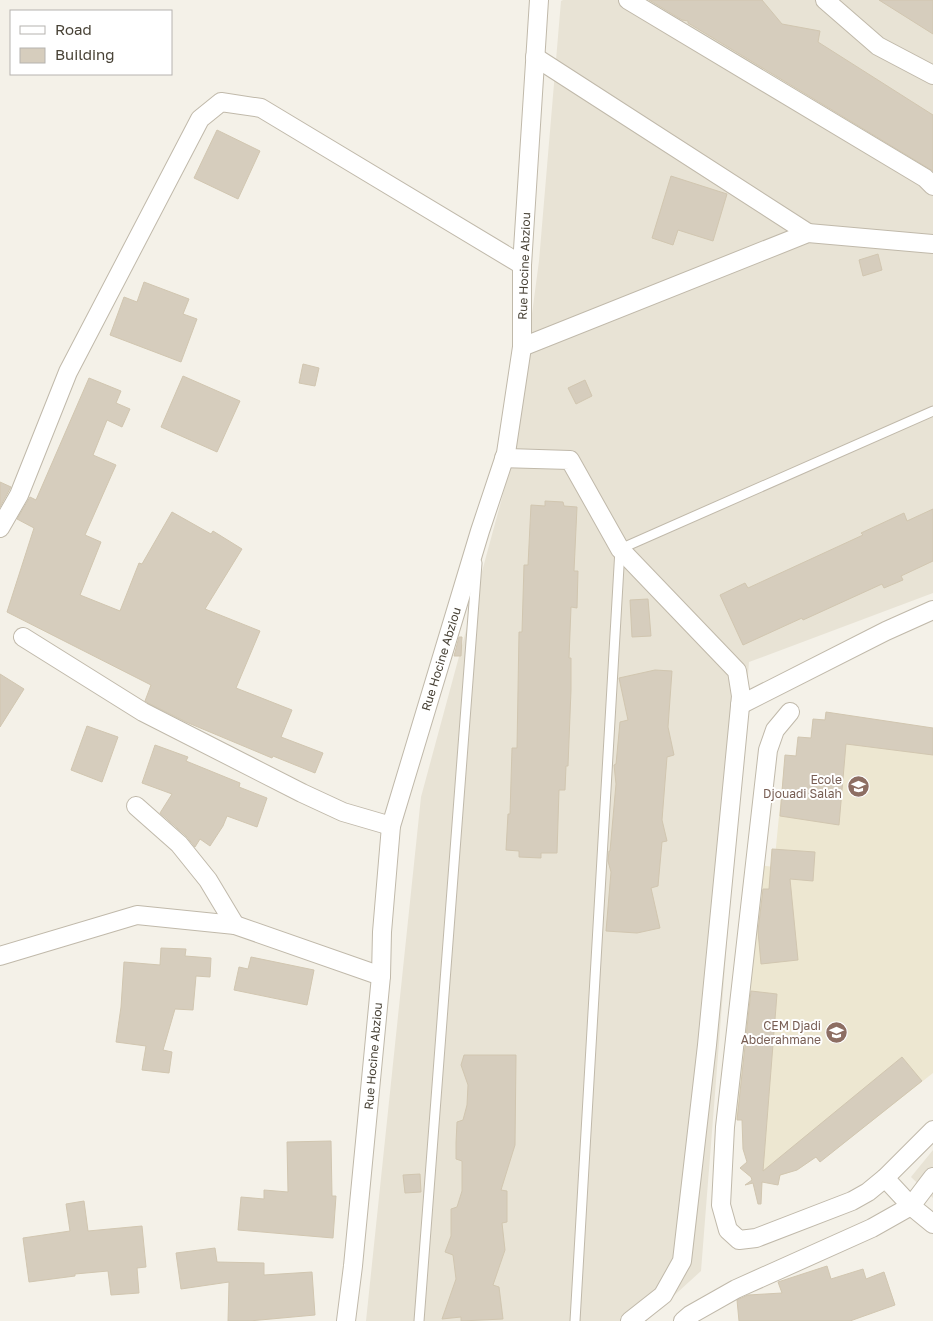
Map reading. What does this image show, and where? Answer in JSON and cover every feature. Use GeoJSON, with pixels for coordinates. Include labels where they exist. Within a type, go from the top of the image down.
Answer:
{"type":"FeatureCollection","features":[{"type":"Feature","properties":{"kind":"street"},"geometry":{"type":"LineString","coordinates":[[628,0],[925,178],[933,186]]}},
{"type":"Feature","properties":{"kind":"street"},"geometry":{"type":"LineString","coordinates":[[826,0],[878,46],[933,75]]}},
{"type":"Feature","properties":{"kind":"street","name":"Rue Hocine Abziou"},"geometry":{"type":"LineString","coordinates":[[346,1321],[381,976],[382,932],[391,826],[480,531],[504,458],[522,347],[522,265],[535,57],[542,2]]}},
{"type":"Feature","properties":{"kind":"street"},"geometry":{"type":"LineString","coordinates":[[535,57],[808,233]]}},
{"type":"Feature","properties":{"kind":"street"},"geometry":{"type":"LineString","coordinates":[[0,528],[19,495],[68,372],[200,119],[221,102],[261,108],[522,265]]}},
{"type":"Feature","properties":{"kind":"street"},"geometry":{"type":"LineString","coordinates":[[522,347],[808,233],[933,244]]}},
{"type":"Feature","properties":{"kind":"street"},"geometry":{"type":"LineString","coordinates":[[504,458],[570,460],[620,549],[737,672],[741,696],[707,1045],[682,1261],[663,1295],[630,1321]]}},
{"type":"Feature","properties":{"kind":"street"},"geometry":{"type":"LineString","coordinates":[[740,705],[886,631],[933,610]]}},
{"type":"Feature","properties":{"kind":"street"},"geometry":{"type":"LineString","coordinates":[[24,637],[159,720],[343,812],[391,826]]}},
{"type":"Feature","properties":{"kind":"street"},"geometry":{"type":"LineString","coordinates":[[790,712],[775,730],[768,750],[725,1127],[721,1205],[728,1230],[739,1240],[756,1238],[852,1201],[868,1192],[886,1178],[933,1130]]}},
{"type":"Feature","properties":{"kind":"street"},"geometry":{"type":"LineString","coordinates":[[136,806],[179,844],[208,880],[235,925]]}},
{"type":"Feature","properties":{"kind":"street"},"geometry":{"type":"LineString","coordinates":[[0,956],[138,915],[235,925],[381,976]]}},
{"type":"Feature","properties":{"kind":"street"},"geometry":{"type":"LineString","coordinates":[[683,1321],[736,1288],[872,1228],[911,1206],[933,1177]]}},
{"type":"Feature","properties":{"kind":"street"},"geometry":{"type":"LineString","coordinates":[[886,1178],[911,1206],[933,1224]]}},
{"type":"Feature","properties":{"kind":"lane"},"geometry":{"type":"LineString","coordinates":[[575,1321],[620,549],[933,411]]}},
{"type":"Feature","properties":{"kind":"lane"},"geometry":{"type":"LineString","coordinates":[[419,1321],[480,531]]}},
{"type":"Feature","properties":{"kind":"shaded area"},"geometry":{"type":"Polygon","coordinates":[[[933,0],[933,593],[749,662],[701,1271],[646,1321],[366,1321],[421,797],[513,457],[539,261],[561,1],[933,0]]]}},
{"type":"Feature","properties":{"kind":"shaded area","name":"CEM Djadi Abderahmane"},"geometry":{"type":"Polygon","coordinates":[[[826,712],[932,728],[933,1073],[820,1162],[816,1157],[797,1170],[761,1182],[749,1176],[740,1168],[747,1162],[743,1149],[743,1120],[734,1119],[759,865],[774,867],[785,755],[796,756],[811,738],[813,719],[825,720],[826,712]]]}},
{"type":"Feature","properties":{"kind":"shaded area"},"geometry":{"type":"Polygon","coordinates":[[[933,1150],[933,1198],[911,1177],[933,1150]]]}},
{"type":"Feature","properties":{"kind":"building"},"geometry":{"type":"Polygon","coordinates":[[[649,0],[762,0],[782,24],[820,31],[818,42],[933,115],[933,171],[688,23],[688,21],[682,20],[649,0]]]}},
{"type":"Feature","properties":{"kind":"building"},"geometry":{"type":"Polygon","coordinates":[[[879,0],[933,0],[933,34],[879,0]]]}},
{"type":"Feature","properties":{"kind":"building"},"geometry":{"type":"Polygon","coordinates":[[[217,130],[260,151],[238,199],[194,178],[217,130]]]}},
{"type":"Feature","properties":{"kind":"building"},"geometry":{"type":"Polygon","coordinates":[[[671,176],[727,194],[713,241],[678,230],[673,245],[652,238],[671,176]]]}},
{"type":"Feature","properties":{"kind":"building"},"geometry":{"type":"Polygon","coordinates":[[[878,254],[882,270],[863,276],[859,260],[878,254]]]}},
{"type":"Feature","properties":{"kind":"building"},"geometry":{"type":"Polygon","coordinates":[[[144,282],[189,299],[183,314],[197,319],[181,362],[110,335],[124,297],[137,302],[144,282]]]}},
{"type":"Feature","properties":{"kind":"building"},"geometry":{"type":"Polygon","coordinates":[[[303,364],[319,368],[315,386],[299,383],[303,364]]]}},
{"type":"Feature","properties":{"kind":"building"},"geometry":{"type":"Polygon","coordinates":[[[183,376],[240,401],[217,452],[161,427],[183,376]]]}},
{"type":"Feature","properties":{"kind":"building"},"geometry":{"type":"Polygon","coordinates":[[[89,378],[121,391],[116,403],[130,409],[122,427],[107,420],[93,455],[116,465],[85,535],[101,542],[80,595],[120,611],[139,563],[142,564],[172,512],[211,534],[213,531],[242,549],[205,609],[260,631],[236,688],[292,710],[281,737],[323,753],[315,773],[273,756],[272,758],[186,722],[148,703],[145,701],[151,685],[7,612],[34,528],[17,519],[30,497],[36,500],[89,378]]]}},
{"type":"Feature","properties":{"kind":"building"},"geometry":{"type":"Polygon","coordinates":[[[585,380],[592,396],[576,404],[568,388],[585,380]]]}},
{"type":"Feature","properties":{"kind":"building"},"geometry":{"type":"Polygon","coordinates":[[[0,482],[11,487],[0,507],[0,482]]]}},
{"type":"Feature","properties":{"kind":"building"},"geometry":{"type":"Polygon","coordinates":[[[545,501],[563,502],[564,506],[577,507],[574,571],[578,571],[577,608],[571,607],[569,658],[571,658],[571,690],[568,766],[566,766],[565,790],[559,790],[557,853],[541,853],[541,858],[519,857],[519,851],[506,850],[508,814],[510,814],[512,748],[517,748],[519,632],[522,632],[524,565],[528,565],[531,505],[545,506],[545,501]]]}},
{"type":"Feature","properties":{"kind":"building"},"geometry":{"type":"Polygon","coordinates":[[[933,509],[933,561],[901,576],[903,580],[884,588],[882,584],[743,645],[720,595],[745,583],[748,588],[863,535],[861,533],[904,513],[907,521],[933,509]]]}},
{"type":"Feature","properties":{"kind":"building"},"geometry":{"type":"Polygon","coordinates":[[[648,599],[651,636],[632,637],[630,600],[648,599]]]}},
{"type":"Feature","properties":{"kind":"building"},"geometry":{"type":"Polygon","coordinates":[[[459,637],[462,637],[461,656],[454,656],[459,637]]]}},
{"type":"Feature","properties":{"kind":"building"},"geometry":{"type":"Polygon","coordinates":[[[655,670],[672,671],[668,727],[674,755],[667,757],[662,820],[667,841],[662,842],[658,886],[651,888],[660,928],[637,933],[606,931],[611,872],[608,861],[616,784],[614,765],[616,764],[620,722],[628,720],[619,678],[655,670]]]}},
{"type":"Feature","properties":{"kind":"building"},"geometry":{"type":"Polygon","coordinates":[[[0,674],[24,689],[0,727],[0,674]]]}},
{"type":"Feature","properties":{"kind":"building"},"geometry":{"type":"Polygon","coordinates":[[[826,712],[933,728],[933,755],[846,744],[839,825],[780,816],[785,755],[796,756],[798,737],[811,738],[813,719],[825,720],[826,712]]]}},
{"type":"Feature","properties":{"kind":"building"},"geometry":{"type":"Polygon","coordinates":[[[87,726],[118,737],[102,782],[71,770],[87,726]]]}},
{"type":"Feature","properties":{"kind":"building"},"geometry":{"type":"Polygon","coordinates":[[[155,745],[188,757],[186,761],[240,783],[239,787],[267,798],[257,827],[227,816],[210,846],[200,839],[195,847],[186,836],[160,813],[172,794],[142,783],[155,745]]]}},
{"type":"Feature","properties":{"kind":"building"},"geometry":{"type":"Polygon","coordinates":[[[772,849],[815,852],[813,881],[790,879],[798,960],[761,964],[758,931],[763,889],[769,889],[772,849]]]}},
{"type":"Feature","properties":{"kind":"building"},"geometry":{"type":"Polygon","coordinates":[[[161,948],[186,949],[185,956],[211,958],[210,977],[196,976],[193,1010],[175,1009],[163,1050],[172,1052],[169,1073],[142,1070],[146,1046],[116,1042],[124,962],[160,965],[161,948]]]}},
{"type":"Feature","properties":{"kind":"building"},"geometry":{"type":"Polygon","coordinates":[[[251,957],[314,970],[307,1005],[234,990],[239,967],[248,969],[251,957]]]}},
{"type":"Feature","properties":{"kind":"building"},"geometry":{"type":"Polygon","coordinates":[[[751,991],[777,994],[763,1171],[902,1057],[922,1081],[820,1162],[816,1157],[797,1170],[780,1175],[778,1185],[762,1182],[761,1204],[758,1204],[753,1183],[745,1185],[752,1180],[751,1177],[740,1168],[747,1162],[743,1149],[742,1120],[737,1120],[751,991]]]}},
{"type":"Feature","properties":{"kind":"building"},"geometry":{"type":"Polygon","coordinates":[[[464,1055],[516,1055],[515,1145],[501,1190],[507,1191],[507,1222],[502,1223],[505,1250],[493,1285],[499,1287],[503,1319],[461,1321],[461,1317],[442,1319],[456,1279],[453,1255],[445,1252],[451,1236],[451,1209],[457,1207],[462,1191],[462,1161],[456,1159],[456,1143],[457,1122],[463,1120],[467,1105],[468,1085],[461,1065],[464,1055]]]}},
{"type":"Feature","properties":{"kind":"building"},"geometry":{"type":"Polygon","coordinates":[[[331,1141],[332,1196],[336,1196],[333,1238],[238,1230],[241,1197],[264,1199],[264,1190],[288,1192],[287,1142],[331,1141]]]}},
{"type":"Feature","properties":{"kind":"building"},"geometry":{"type":"Polygon","coordinates":[[[420,1174],[421,1192],[405,1193],[403,1175],[420,1174]]]}},
{"type":"Feature","properties":{"kind":"building"},"geometry":{"type":"Polygon","coordinates":[[[84,1201],[88,1231],[142,1226],[146,1267],[137,1268],[139,1293],[111,1295],[108,1271],[75,1274],[75,1276],[29,1282],[23,1238],[70,1231],[66,1204],[84,1201]]]}},
{"type":"Feature","properties":{"kind":"building"},"geometry":{"type":"Polygon","coordinates":[[[215,1248],[217,1262],[264,1263],[264,1275],[312,1272],[315,1315],[228,1321],[229,1282],[181,1289],[176,1253],[215,1248]]]}},
{"type":"Feature","properties":{"kind":"building"},"geometry":{"type":"Polygon","coordinates":[[[827,1266],[831,1279],[863,1269],[866,1279],[884,1272],[895,1305],[850,1321],[739,1321],[737,1300],[748,1295],[782,1293],[778,1282],[827,1266]]]}},
{"type":"Feature","properties":{"kind":"place","name":"Ecole Djouadi Salah"},"geometry":{"type":"Point","coordinates":[858,786]}},
{"type":"Feature","properties":{"kind":"place","name":"CEM Djadi Abderahmane"},"geometry":{"type":"Point","coordinates":[837,1032]}}]}
